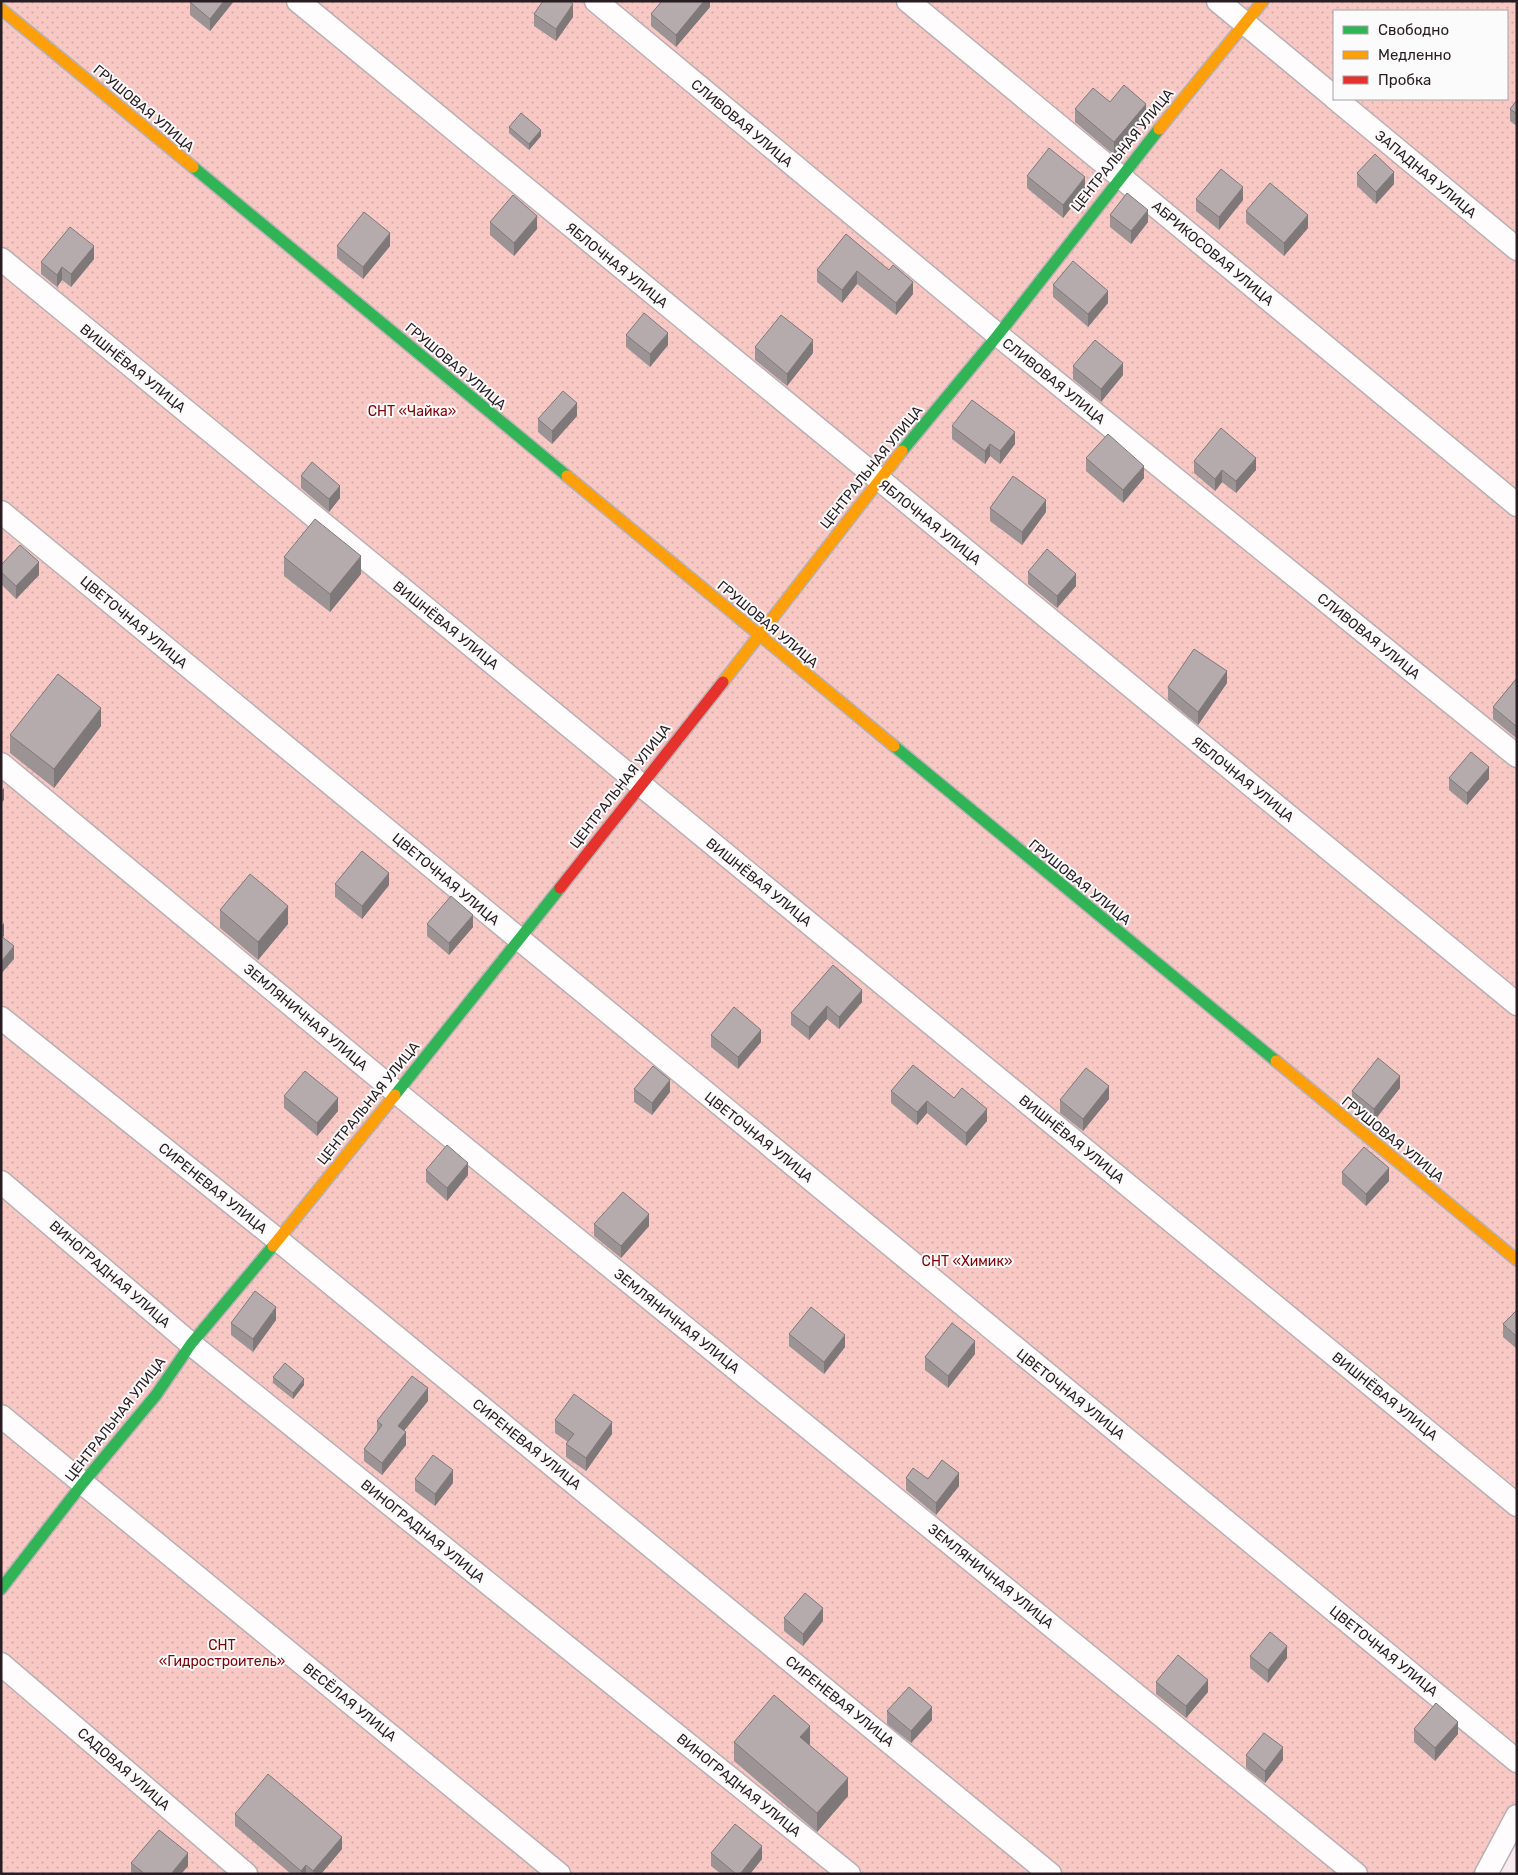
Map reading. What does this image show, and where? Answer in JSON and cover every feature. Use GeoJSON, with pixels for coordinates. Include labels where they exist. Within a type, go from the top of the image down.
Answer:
{"type":"FeatureCollection","features":[{"type":"Feature","properties":{"kind":"street","name":"ЯБЛОЧНАЯ УЛИЦА"},"geometry":{"type":"LineString","coordinates":[[298,1],[1517,1004]]}},
{"type":"Feature","properties":{"kind":"street","name":"СЛИВОВАЯ УЛИЦА"},"geometry":{"type":"LineString","coordinates":[[596,1],[998,335],[1517,756]]}},
{"type":"Feature","properties":{"kind":"street","name":"АБРИКОСОВАЯ УЛИЦА"},"geometry":{"type":"LineString","coordinates":[[908,1],[1517,505]]}},
{"type":"Feature","properties":{"kind":"street","name":"ЗАПАДНАЯ УЛИЦА"},"geometry":{"type":"LineString","coordinates":[[1218,1],[1333,96]]}},
{"type":"Feature","properties":{"kind":"street","name":"ЦЕНТРАЛЬНАЯ УЛИЦА"},"geometry":{"type":"LineString","coordinates":[[1,1589],[83,1483],[156,1395],[191,1344],[278,1240],[519,940],[878,480],[998,335],[1120,176],[1263,1]]}},
{"type":"Feature","properties":{"kind":"street","name":"ГРУШОВАЯ УЛИЦА"},"geometry":{"type":"LineString","coordinates":[[1,9],[758,636],[1517,1260]]}},
{"type":"Feature","properties":{"kind":"street","name":"ЗАПАДНАЯ УЛИЦА"},"geometry":{"type":"LineString","coordinates":[[1337,100],[1517,249]]}},
{"type":"Feature","properties":{"kind":"street","name":"ВИШНЁВАЯ УЛИЦА"},"geometry":{"type":"LineString","coordinates":[[1,259],[1517,1505]]}},
{"type":"Feature","properties":{"kind":"street","name":"ЦВЕТОЧНАЯ УЛИЦА"},"geometry":{"type":"LineString","coordinates":[[1,512],[1517,1760]]}},
{"type":"Feature","properties":{"kind":"street","name":"ЗЕМЛЯНИЧНАЯ УЛИЦА"},"geometry":{"type":"LineString","coordinates":[[1,764],[396,1092],[1356,1874]]}},
{"type":"Feature","properties":{"kind":"street","name":"СИРЕНЕВАЯ УЛИЦА"},"geometry":{"type":"LineString","coordinates":[[1,1018],[278,1240],[1050,1874]]}},
{"type":"Feature","properties":{"kind":"street","name":"ВИНОГРАДНАЯ УЛИЦА"},"geometry":{"type":"LineString","coordinates":[[1,1182],[191,1344],[850,1874]]}},
{"type":"Feature","properties":{"kind":"street","name":"ВЕСЁЛАЯ УЛИЦА"},"geometry":{"type":"LineString","coordinates":[[1,1416],[559,1874]]}},
{"type":"Feature","properties":{"kind":"street","name":"САДОВАЯ УЛИЦА"},"geometry":{"type":"LineString","coordinates":[[1,1664],[246,1874]]}},
{"type":"Feature","properties":{"kind":"street"},"geometry":{"type":"LineString","coordinates":[[1486,1874],[1517,1816]]}},
{"type":"Feature","properties":{"kind":"green space"},"geometry":{"type":"Polygon","coordinates":[[[1,1],[1517,1],[1517,1816],[1486,1874],[1,1874],[1,1]]]}},
{"type":"Feature","properties":{"kind":"building"},"geometry":{"type":"Polygon","coordinates":[[[191,1],[224,1],[210,19],[191,1]]]}},
{"type":"Feature","properties":{"kind":"building"},"geometry":{"type":"Polygon","coordinates":[[[543,1],[569,1],[573,4],[556,29],[534,14],[543,1]]]}},
{"type":"Feature","properties":{"kind":"building"},"geometry":{"type":"Polygon","coordinates":[[[662,1],[704,1],[676,35],[651,14],[662,1]]]}},
{"type":"Feature","properties":{"kind":"building"},"geometry":{"type":"Polygon","coordinates":[[[1124,85],[1146,104],[1114,142],[1075,109],[1093,88],[1110,102],[1124,85]]]}},
{"type":"Feature","properties":{"kind":"building"},"geometry":{"type":"Polygon","coordinates":[[[1517,100],[1517,114],[1510,109],[1517,100]]]}},
{"type":"Feature","properties":{"kind":"building"},"geometry":{"type":"Polygon","coordinates":[[[521,113],[541,130],[529,144],[509,127],[521,113]]]}},
{"type":"Feature","properties":{"kind":"building"},"geometry":{"type":"Polygon","coordinates":[[[1049,148],[1085,177],[1063,205],[1027,176],[1049,148]]]}},
{"type":"Feature","properties":{"kind":"building"},"geometry":{"type":"Polygon","coordinates":[[[1375,154],[1394,172],[1376,192],[1357,173],[1375,154]]]}},
{"type":"Feature","properties":{"kind":"building"},"geometry":{"type":"Polygon","coordinates":[[[1221,169],[1243,187],[1219,217],[1196,199],[1221,169]]]}},
{"type":"Feature","properties":{"kind":"building"},"geometry":{"type":"Polygon","coordinates":[[[1270,183],[1308,215],[1284,243],[1246,211],[1270,183]]]}},
{"type":"Feature","properties":{"kind":"building"},"geometry":{"type":"Polygon","coordinates":[[[1127,193],[1148,210],[1131,231],[1110,215],[1127,193]]]}},
{"type":"Feature","properties":{"kind":"building"},"geometry":{"type":"Polygon","coordinates":[[[513,195],[537,216],[514,243],[490,222],[513,195]]]}},
{"type":"Feature","properties":{"kind":"building"},"geometry":{"type":"Polygon","coordinates":[[[364,212],[390,233],[363,267],[337,246],[364,212]]]}},
{"type":"Feature","properties":{"kind":"building"},"geometry":{"type":"Polygon","coordinates":[[[70,227],[94,246],[71,274],[62,267],[57,275],[41,262],[70,227]]]}},
{"type":"Feature","properties":{"kind":"building"},"geometry":{"type":"Polygon","coordinates":[[[846,234],[889,270],[893,265],[913,282],[896,303],[857,271],[842,290],[817,270],[846,234]]]}},
{"type":"Feature","properties":{"kind":"building"},"geometry":{"type":"Polygon","coordinates":[[[1073,261],[1108,291],[1088,314],[1053,285],[1073,261]]]}},
{"type":"Feature","properties":{"kind":"building"},"geometry":{"type":"Polygon","coordinates":[[[644,313],[668,333],[650,354],[626,335],[644,313]]]}},
{"type":"Feature","properties":{"kind":"building"},"geometry":{"type":"Polygon","coordinates":[[[781,315],[813,340],[787,374],[755,347],[781,315]]]}},
{"type":"Feature","properties":{"kind":"building"},"geometry":{"type":"Polygon","coordinates":[[[1095,340],[1123,363],[1101,389],[1073,366],[1095,340]]]}},
{"type":"Feature","properties":{"kind":"building"},"geometry":{"type":"Polygon","coordinates":[[[563,391],[577,403],[552,431],[538,419],[563,391]]]}},
{"type":"Feature","properties":{"kind":"building"},"geometry":{"type":"Polygon","coordinates":[[[972,400],[1015,432],[1000,451],[990,444],[985,451],[952,426],[972,400]]]}},
{"type":"Feature","properties":{"kind":"building"},"geometry":{"type":"Polygon","coordinates":[[[1221,428],[1256,458],[1236,481],[1222,470],[1215,479],[1194,461],[1221,428]]]}},
{"type":"Feature","properties":{"kind":"building"},"geometry":{"type":"Polygon","coordinates":[[[1108,434],[1144,466],[1123,490],[1086,458],[1108,434]]]}},
{"type":"Feature","properties":{"kind":"building"},"geometry":{"type":"Polygon","coordinates":[[[312,462],[340,486],[329,499],[301,476],[312,462]]]}},
{"type":"Feature","properties":{"kind":"building"},"geometry":{"type":"Polygon","coordinates":[[[1013,476],[1046,500],[1022,532],[990,508],[1013,476]]]}},
{"type":"Feature","properties":{"kind":"building"},"geometry":{"type":"Polygon","coordinates":[[[315,519],[361,556],[330,594],[284,557],[315,519]]]}},
{"type":"Feature","properties":{"kind":"building"},"geometry":{"type":"Polygon","coordinates":[[[20,545],[39,562],[16,586],[1,572],[1,565],[20,545]]]}},
{"type":"Feature","properties":{"kind":"building"},"geometry":{"type":"Polygon","coordinates":[[[1047,549],[1076,574],[1057,596],[1028,572],[1047,549]]]}},
{"type":"Feature","properties":{"kind":"building"},"geometry":{"type":"Polygon","coordinates":[[[1194,649],[1227,671],[1198,712],[1168,687],[1194,649]]]}},
{"type":"Feature","properties":{"kind":"building"},"geometry":{"type":"Polygon","coordinates":[[[58,674],[101,708],[54,769],[10,735],[58,674]]]}},
{"type":"Feature","properties":{"kind":"building"},"geometry":{"type":"Polygon","coordinates":[[[1517,678],[1517,725],[1516,726],[1493,707],[1517,678]]]}},
{"type":"Feature","properties":{"kind":"building"},"geometry":{"type":"Polygon","coordinates":[[[1471,752],[1489,767],[1467,793],[1449,778],[1471,752]]]}},
{"type":"Feature","properties":{"kind":"building"},"geometry":{"type":"Polygon","coordinates":[[[362,851],[389,873],[362,906],[335,884],[362,851]]]}},
{"type":"Feature","properties":{"kind":"building"},"geometry":{"type":"Polygon","coordinates":[[[250,874],[288,906],[258,942],[220,910],[250,874]]]}},
{"type":"Feature","properties":{"kind":"building"},"geometry":{"type":"Polygon","coordinates":[[[451,896],[473,915],[449,943],[427,924],[451,896]]]}},
{"type":"Feature","properties":{"kind":"building"},"geometry":{"type":"Polygon","coordinates":[[[1,936],[14,946],[1,962],[1,936]]]}},
{"type":"Feature","properties":{"kind":"building"},"geometry":{"type":"Polygon","coordinates":[[[833,965],[862,990],[839,1017],[827,1006],[809,1027],[791,1013],[833,965]]]}},
{"type":"Feature","properties":{"kind":"building"},"geometry":{"type":"Polygon","coordinates":[[[734,1007],[761,1030],[738,1057],[711,1035],[734,1007]]]}},
{"type":"Feature","properties":{"kind":"building"},"geometry":{"type":"Polygon","coordinates":[[[1378,1058],[1400,1076],[1374,1109],[1352,1091],[1378,1058]]]}},
{"type":"Feature","properties":{"kind":"building"},"geometry":{"type":"Polygon","coordinates":[[[913,1065],[954,1098],[962,1088],[987,1109],[966,1133],[927,1101],[917,1112],[891,1091],[913,1065]]]}},
{"type":"Feature","properties":{"kind":"building"},"geometry":{"type":"Polygon","coordinates":[[[653,1066],[670,1080],[652,1103],[634,1089],[653,1066]]]}},
{"type":"Feature","properties":{"kind":"building"},"geometry":{"type":"Polygon","coordinates":[[[1086,1068],[1109,1086],[1083,1119],[1060,1100],[1086,1068]]]}},
{"type":"Feature","properties":{"kind":"building"},"geometry":{"type":"Polygon","coordinates":[[[305,1071],[338,1098],[317,1123],[284,1096],[305,1071]]]}},
{"type":"Feature","properties":{"kind":"building"},"geometry":{"type":"Polygon","coordinates":[[[447,1145],[468,1163],[447,1188],[426,1170],[447,1145]]]}},
{"type":"Feature","properties":{"kind":"building"},"geometry":{"type":"Polygon","coordinates":[[[1364,1147],[1389,1168],[1366,1194],[1342,1172],[1364,1147]]]}},
{"type":"Feature","properties":{"kind":"building"},"geometry":{"type":"Polygon","coordinates":[[[623,1192],[649,1214],[621,1246],[594,1224],[623,1192]]]}},
{"type":"Feature","properties":{"kind":"building"},"geometry":{"type":"Polygon","coordinates":[[[255,1291],[276,1307],[253,1339],[231,1323],[255,1291]]]}},
{"type":"Feature","properties":{"kind":"building"},"geometry":{"type":"Polygon","coordinates":[[[811,1307],[845,1335],[824,1362],[789,1334],[811,1307]]]}},
{"type":"Feature","properties":{"kind":"building"},"geometry":{"type":"Polygon","coordinates":[[[1517,1310],[1517,1337],[1503,1324],[1517,1310]]]}},
{"type":"Feature","properties":{"kind":"building"},"geometry":{"type":"Polygon","coordinates":[[[952,1323],[975,1341],[948,1376],[925,1357],[952,1323]]]}},
{"type":"Feature","properties":{"kind":"building"},"geometry":{"type":"Polygon","coordinates":[[[285,1363],[304,1379],[293,1393],[273,1377],[285,1363]]]}},
{"type":"Feature","properties":{"kind":"building"},"geometry":{"type":"Polygon","coordinates":[[[412,1376],[428,1388],[398,1426],[406,1432],[382,1463],[364,1449],[382,1425],[377,1421],[412,1376]]]}},
{"type":"Feature","properties":{"kind":"building"},"geometry":{"type":"Polygon","coordinates":[[[574,1394],[612,1422],[586,1458],[566,1444],[574,1434],[555,1420],[574,1394]]]}},
{"type":"Feature","properties":{"kind":"building"},"geometry":{"type":"Polygon","coordinates":[[[433,1455],[453,1470],[435,1494],[415,1479],[433,1455]]]}},
{"type":"Feature","properties":{"kind":"building"},"geometry":{"type":"Polygon","coordinates":[[[942,1460],[959,1473],[936,1503],[906,1478],[913,1468],[928,1479],[942,1460]]]}},
{"type":"Feature","properties":{"kind":"building"},"geometry":{"type":"Polygon","coordinates":[[[805,1593],[823,1608],[803,1634],[784,1618],[805,1593]]]}},
{"type":"Feature","properties":{"kind":"building"},"geometry":{"type":"Polygon","coordinates":[[[1270,1632],[1287,1646],[1268,1670],[1250,1656],[1270,1632]]]}},
{"type":"Feature","properties":{"kind":"building"},"geometry":{"type":"Polygon","coordinates":[[[1178,1655],[1208,1680],[1186,1706],[1156,1682],[1178,1655]]]}},
{"type":"Feature","properties":{"kind":"building"},"geometry":{"type":"Polygon","coordinates":[[[909,1687],[932,1707],[911,1731],[887,1711],[909,1687]]]}},
{"type":"Feature","properties":{"kind":"building"},"geometry":{"type":"Polygon","coordinates":[[[774,1695],[810,1726],[800,1737],[848,1778],[817,1813],[734,1742],[774,1695]]]}},
{"type":"Feature","properties":{"kind":"building"},"geometry":{"type":"Polygon","coordinates":[[[1436,1703],[1458,1722],[1435,1748],[1414,1729],[1436,1703]]]}},
{"type":"Feature","properties":{"kind":"building"},"geometry":{"type":"Polygon","coordinates":[[[1264,1733],[1283,1747],[1265,1771],[1246,1755],[1264,1733]]]}},
{"type":"Feature","properties":{"kind":"building"},"geometry":{"type":"Polygon","coordinates":[[[268,1774],[342,1837],[313,1871],[306,1865],[301,1871],[235,1814],[268,1774]]]}},
{"type":"Feature","properties":{"kind":"building"},"geometry":{"type":"Polygon","coordinates":[[[735,1824],[762,1846],[740,1874],[736,1874],[711,1853],[735,1824]]]}},
{"type":"Feature","properties":{"kind":"building"},"geometry":{"type":"Polygon","coordinates":[[[159,1830],[188,1853],[171,1874],[145,1874],[131,1863],[159,1830]]]}},
{"type":"Feature","properties":{"kind":"traffic: fast"},"geometry":{"type":"LineString","coordinates":[[902,451],[998,335],[1159,129]]}},
{"type":"Feature","properties":{"kind":"traffic: fast"},"geometry":{"type":"LineString","coordinates":[[193,167],[567,476]]}},
{"type":"Feature","properties":{"kind":"traffic: fast"},"geometry":{"type":"LineString","coordinates":[[894,746],[1276,1061]]}},
{"type":"Feature","properties":{"kind":"traffic: fast"},"geometry":{"type":"LineString","coordinates":[[395,1095],[560,888]]}},
{"type":"Feature","properties":{"kind":"traffic: fast"},"geometry":{"type":"LineString","coordinates":[[1,1589],[83,1483],[156,1395],[191,1344],[273,1246]]}},
{"type":"Feature","properties":{"kind":"traffic: slow"},"geometry":{"type":"LineString","coordinates":[[1159,129],[1263,1]]}},
{"type":"Feature","properties":{"kind":"traffic: slow"},"geometry":{"type":"LineString","coordinates":[[1,9],[193,167]]}},
{"type":"Feature","properties":{"kind":"traffic: slow"},"geometry":{"type":"LineString","coordinates":[[723,682],[902,451]]}},
{"type":"Feature","properties":{"kind":"traffic: slow"},"geometry":{"type":"LineString","coordinates":[[567,476],[894,746]]}},
{"type":"Feature","properties":{"kind":"traffic: slow"},"geometry":{"type":"LineString","coordinates":[[1276,1061],[1517,1260]]}},
{"type":"Feature","properties":{"kind":"traffic: slow"},"geometry":{"type":"LineString","coordinates":[[273,1246],[395,1095]]}},
{"type":"Feature","properties":{"kind":"traffic: jam"},"geometry":{"type":"LineString","coordinates":[[560,888],[723,682]]}},
{"type":"Feature","properties":{"kind":"park label","name":"СНТ «Чайка»"},"geometry":{"type":"Point","coordinates":[412,411]}},
{"type":"Feature","properties":{"kind":"park label","name":"СНТ «Химик»"},"geometry":{"type":"Point","coordinates":[967,1261]}},
{"type":"Feature","properties":{"kind":"park label","name":"СНТ «Гидростроитель»"},"geometry":{"type":"Point","coordinates":[222,1654]}}]}
